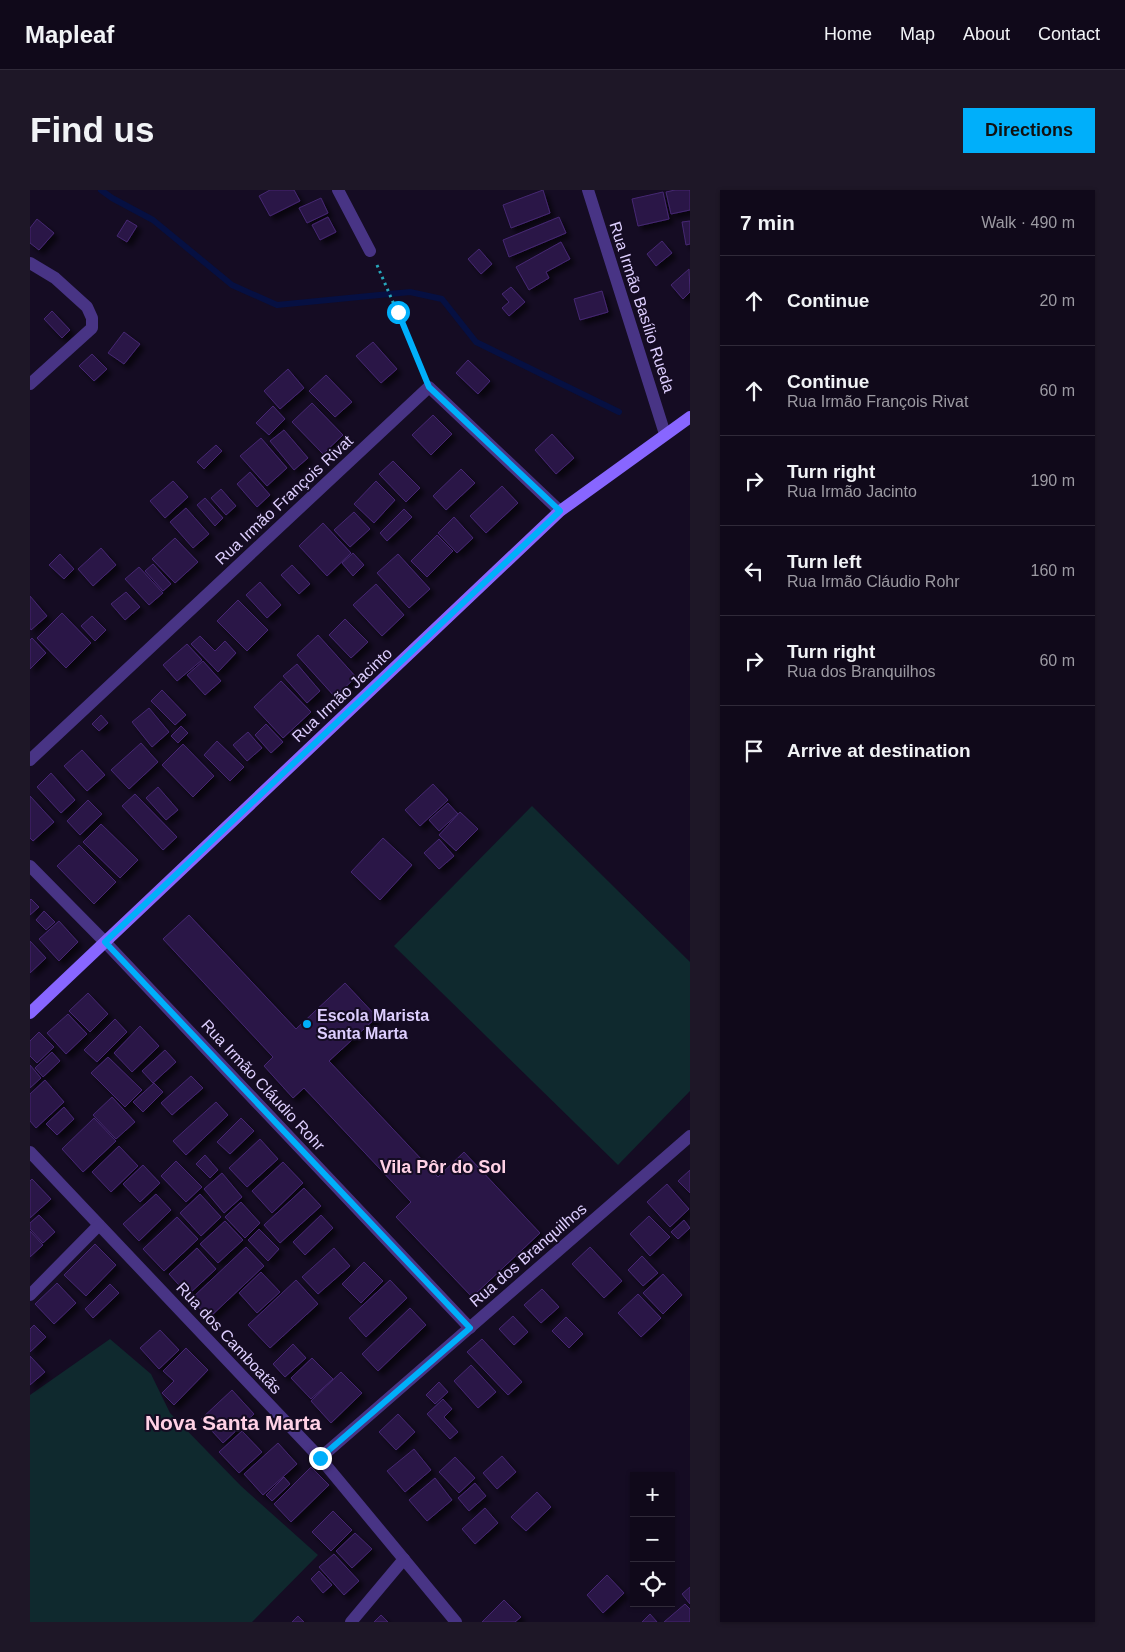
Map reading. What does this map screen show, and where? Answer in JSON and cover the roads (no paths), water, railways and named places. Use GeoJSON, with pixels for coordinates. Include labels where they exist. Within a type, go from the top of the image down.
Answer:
{"type":"FeatureCollection","features":[{"type":"Feature","properties":{"kind":"street"},"geometry":{"type":"LineString","coordinates":[[338,190],[370,251]]}},
{"type":"Feature","properties":{"kind":"street","name":"Rua Irmão Basílio Rueda"},"geometry":{"type":"LineString","coordinates":[[588,190],[665,434]]}},
{"type":"Feature","properties":{"kind":"street"},"geometry":{"type":"LineString","coordinates":[[30,263],[55,278],[87,307],[92,318],[92,328],[30,384]]}},
{"type":"Feature","properties":{"kind":"street","name":"Rua Irmão François Rivat"},"geometry":{"type":"LineString","coordinates":[[30,760],[429,387],[560,511]]}},
{"type":"Feature","properties":{"kind":"street","name":"Rua Irmão Jacinto"},"geometry":{"type":"LineString","coordinates":[[30,1013],[560,511],[690,416]]}},
{"type":"Feature","properties":{"kind":"street","name":"Rua Irmão Cláudio Rohr"},"geometry":{"type":"LineString","coordinates":[[30,866],[105,942],[470,1328]]}},
{"type":"Feature","properties":{"kind":"street","name":"Rua dos Branquilhos"},"geometry":{"type":"LineString","coordinates":[[320,1458],[690,1136]]}},
{"type":"Feature","properties":{"kind":"street","name":"Rua dos Camboatãs"},"geometry":{"type":"LineString","coordinates":[[30,1152],[320,1458],[456,1622]]}},
{"type":"Feature","properties":{"kind":"street"},"geometry":{"type":"LineString","coordinates":[[30,1295],[100,1225]]}},
{"type":"Feature","properties":{"kind":"street"},"geometry":{"type":"LineString","coordinates":[[351,1622],[404,1559]]}},
{"type":"Feature","properties":{"kind":"waterway"},"geometry":{"type":"LineString","coordinates":[[101,190],[153,220],[232,285],[277,305],[410,292],[442,299],[476,342],[619,412]]}},
{"type":"Feature","properties":{"kind":"place","name":"Escola Marista Santa Marta"},"geometry":{"type":"Point","coordinates":[307,1024]}},
{"type":"Feature","properties":{"kind":"district","name":"Vila Pôr do Sol"},"geometry":{"type":"Point","coordinates":[443,1167]}},
{"type":"Feature","properties":{"kind":"district","name":"Nova Santa Marta"},"geometry":{"type":"Point","coordinates":[233,1422]}}]}
